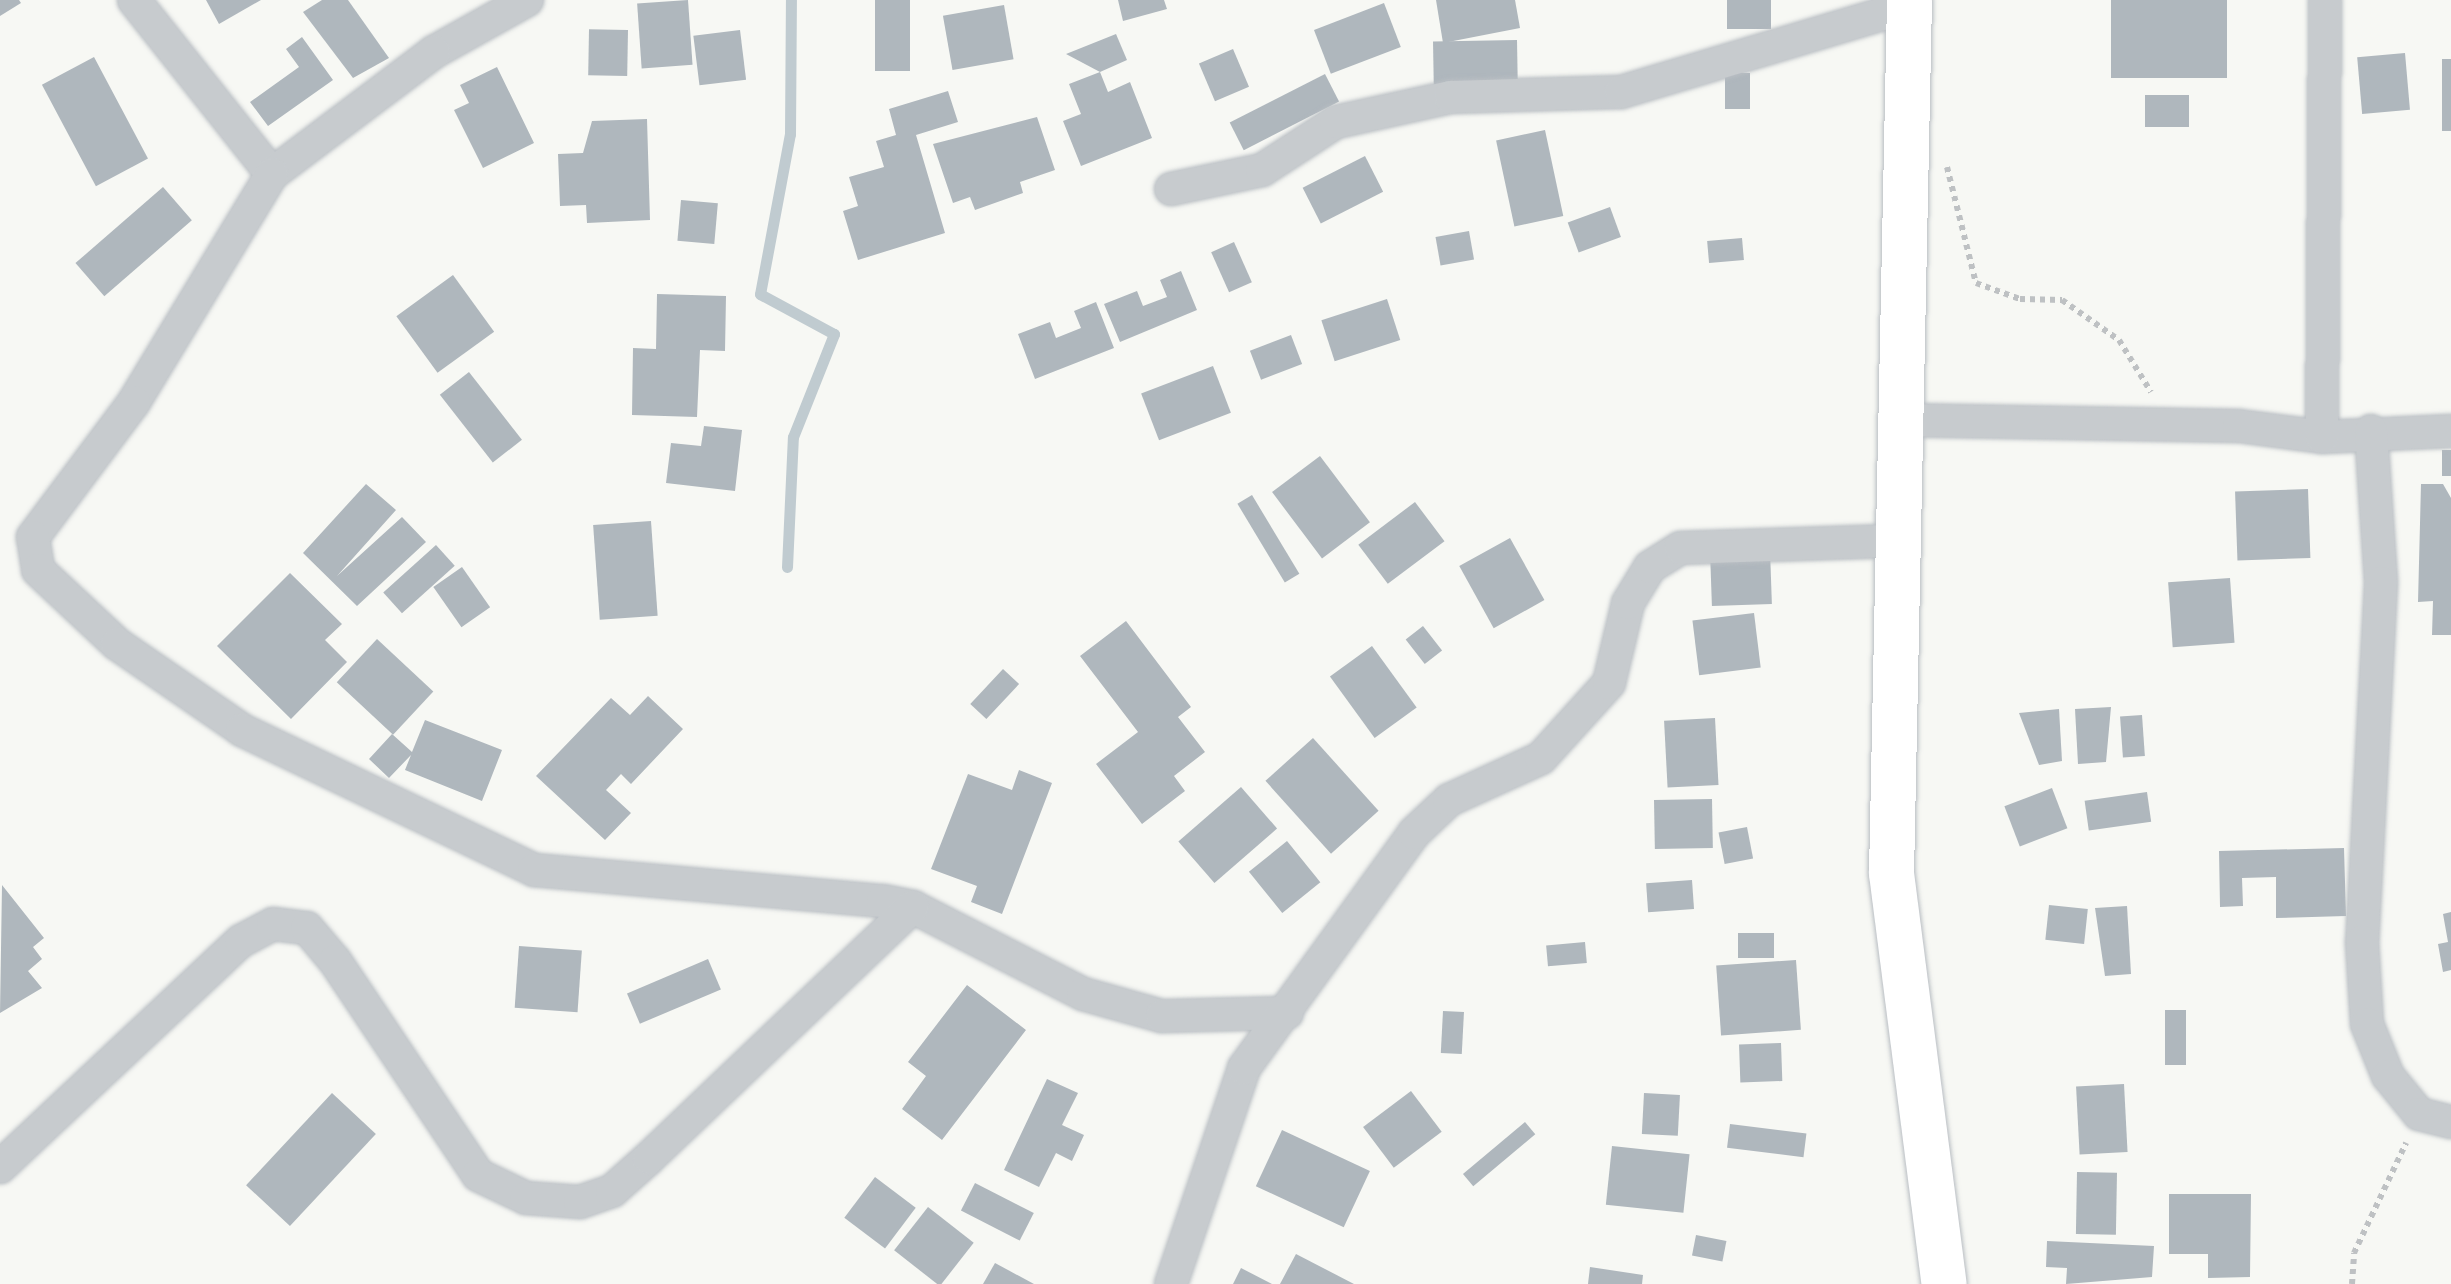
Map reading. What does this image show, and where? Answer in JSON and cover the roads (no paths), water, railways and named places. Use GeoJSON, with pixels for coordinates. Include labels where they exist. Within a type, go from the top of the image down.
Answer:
{"type":"FeatureCollection","features":[{"type":"Feature","properties":{"kind":"main road"},"geometry":{"type":"LineString","coordinates":[[1909,3],[1891,873],[1944,1284]]}},
{"type":"Feature","properties":{"kind":"street"},"geometry":{"type":"LineString","coordinates":[[134,0],[272,174]]}},
{"type":"Feature","properties":{"kind":"street"},"geometry":{"type":"LineString","coordinates":[[528,0],[434,52],[272,174],[134,402],[32,537],[38,570],[54,590],[242,730],[534,870],[707,880],[913,907],[1083,994],[1162,1016],[1287,1013]]}},
{"type":"Feature","properties":{"kind":"street"},"geometry":{"type":"LineString","coordinates":[[2322,438],[2326,0]]}},
{"type":"Feature","properties":{"kind":"street"},"geometry":{"type":"LineString","coordinates":[[1172,189],[1262,170],[1336,122],[1451,97],[1622,92],[1909,3]]}},
{"type":"Feature","properties":{"kind":"street"},"geometry":{"type":"LineString","coordinates":[[1898,420],[2173,427],[2322,438],[2372,431],[2451,431]]}},
{"type":"Feature","properties":{"kind":"street"},"geometry":{"type":"LineString","coordinates":[[2372,431],[2381,583],[2362,942],[2367,1024],[2388,1076],[2435,1118]]}},
{"type":"Feature","properties":{"kind":"street"},"geometry":{"type":"LineString","coordinates":[[1171,1284],[1244,1068],[1414,832],[1450,800],[1542,758],[1609,684],[1628,603],[1650,566],[1681,548],[1896,540]]}},
{"type":"Feature","properties":{"kind":"street"},"geometry":{"type":"LineString","coordinates":[[0,1167],[241,941],[274,924],[307,928],[335,962],[478,1174],[526,1198],[580,1202],[612,1191],[650,1158],[913,907]]}},
{"type":"Feature","properties":{"kind":"waterway"},"geometry":{"type":"LineString","coordinates":[[787,567],[793,437],[834,334],[760,294],[790,134],[791,0]]}}]}
